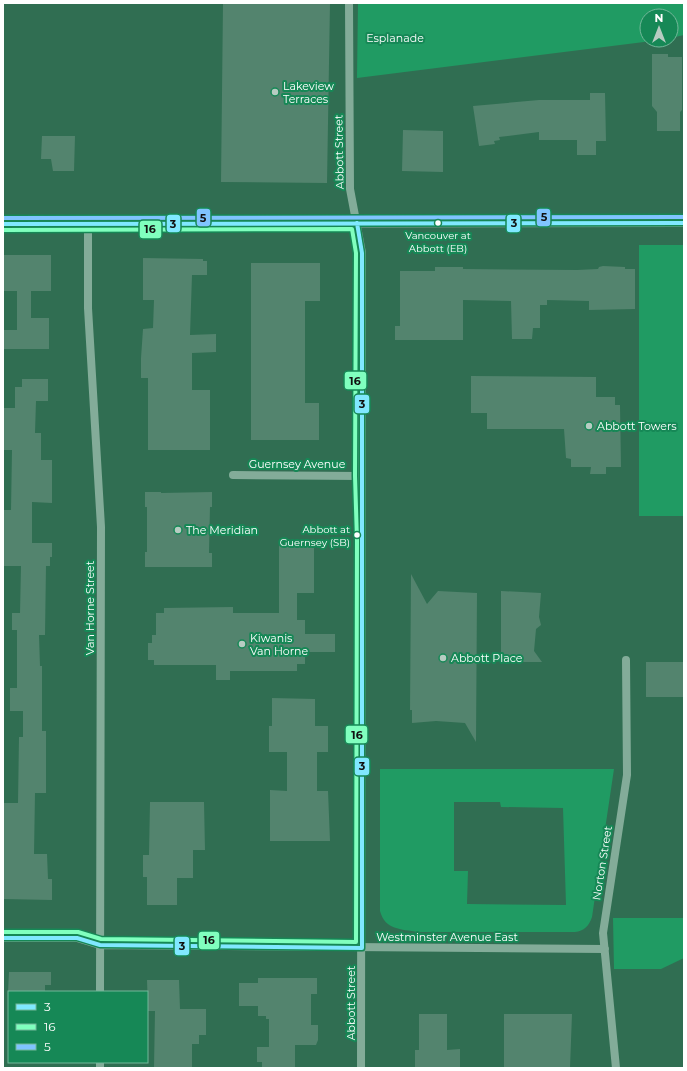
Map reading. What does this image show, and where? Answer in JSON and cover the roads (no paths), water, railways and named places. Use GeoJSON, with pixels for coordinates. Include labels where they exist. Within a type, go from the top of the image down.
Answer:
{"type":"FeatureCollection","features":[{"type":"Feature","properties":{"kind":"street","name":"Abbott Street"},"geometry":{"type":"LineString","coordinates":[[350,3],[350,188],[362,253],[361,476],[363,540],[361,1068]]}},
{"type":"Feature","properties":{"kind":"street"},"geometry":{"type":"LineString","coordinates":[[3,224],[684,223]]}},
{"type":"Feature","properties":{"kind":"street","name":"Van Horne Street"},"geometry":{"type":"LineString","coordinates":[[88,224],[88,308],[101,526],[100,991]]}},
{"type":"Feature","properties":{"kind":"street","name":"Guernsey Avenue"},"geometry":{"type":"LineString","coordinates":[[233,475],[361,476]]}},
{"type":"Feature","properties":{"kind":"street","name":"Norton Street"},"geometry":{"type":"LineString","coordinates":[[616,1068],[603,933],[627,775],[626,660]]}},
{"type":"Feature","properties":{"kind":"street","name":"Westminster Avenue East"},"geometry":{"type":"LineString","coordinates":[[3,938],[77,938],[100,945],[605,949]]}},
{"type":"Feature","properties":{"kind":"place","name":"Lakeview Terraces"},"geometry":{"type":"Point","coordinates":[275,92]}},
{"type":"Feature","properties":{"kind":"place","name":"Vancouver at Abbott (EB)"},"geometry":{"type":"Point","coordinates":[438,223]}},
{"type":"Feature","properties":{"kind":"place","name":"Abbott Towers"},"geometry":{"type":"Point","coordinates":[589,426]}},
{"type":"Feature","properties":{"kind":"place","name":"The Meridian"},"geometry":{"type":"Point","coordinates":[178,530]}},
{"type":"Feature","properties":{"kind":"place","name":"Abbott at Guernsey (SB)"},"geometry":{"type":"Point","coordinates":[357,535]}},
{"type":"Feature","properties":{"kind":"place","name":"Kiwanis Van Horne"},"geometry":{"type":"Point","coordinates":[242,644]}},
{"type":"Feature","properties":{"kind":"place","name":"Abbott Place"},"geometry":{"type":"Point","coordinates":[443,658]}},
{"type":"Feature","properties":{"kind":"park label","name":"Esplanade"},"geometry":{"type":"Point","coordinates":[395,38]}}]}
